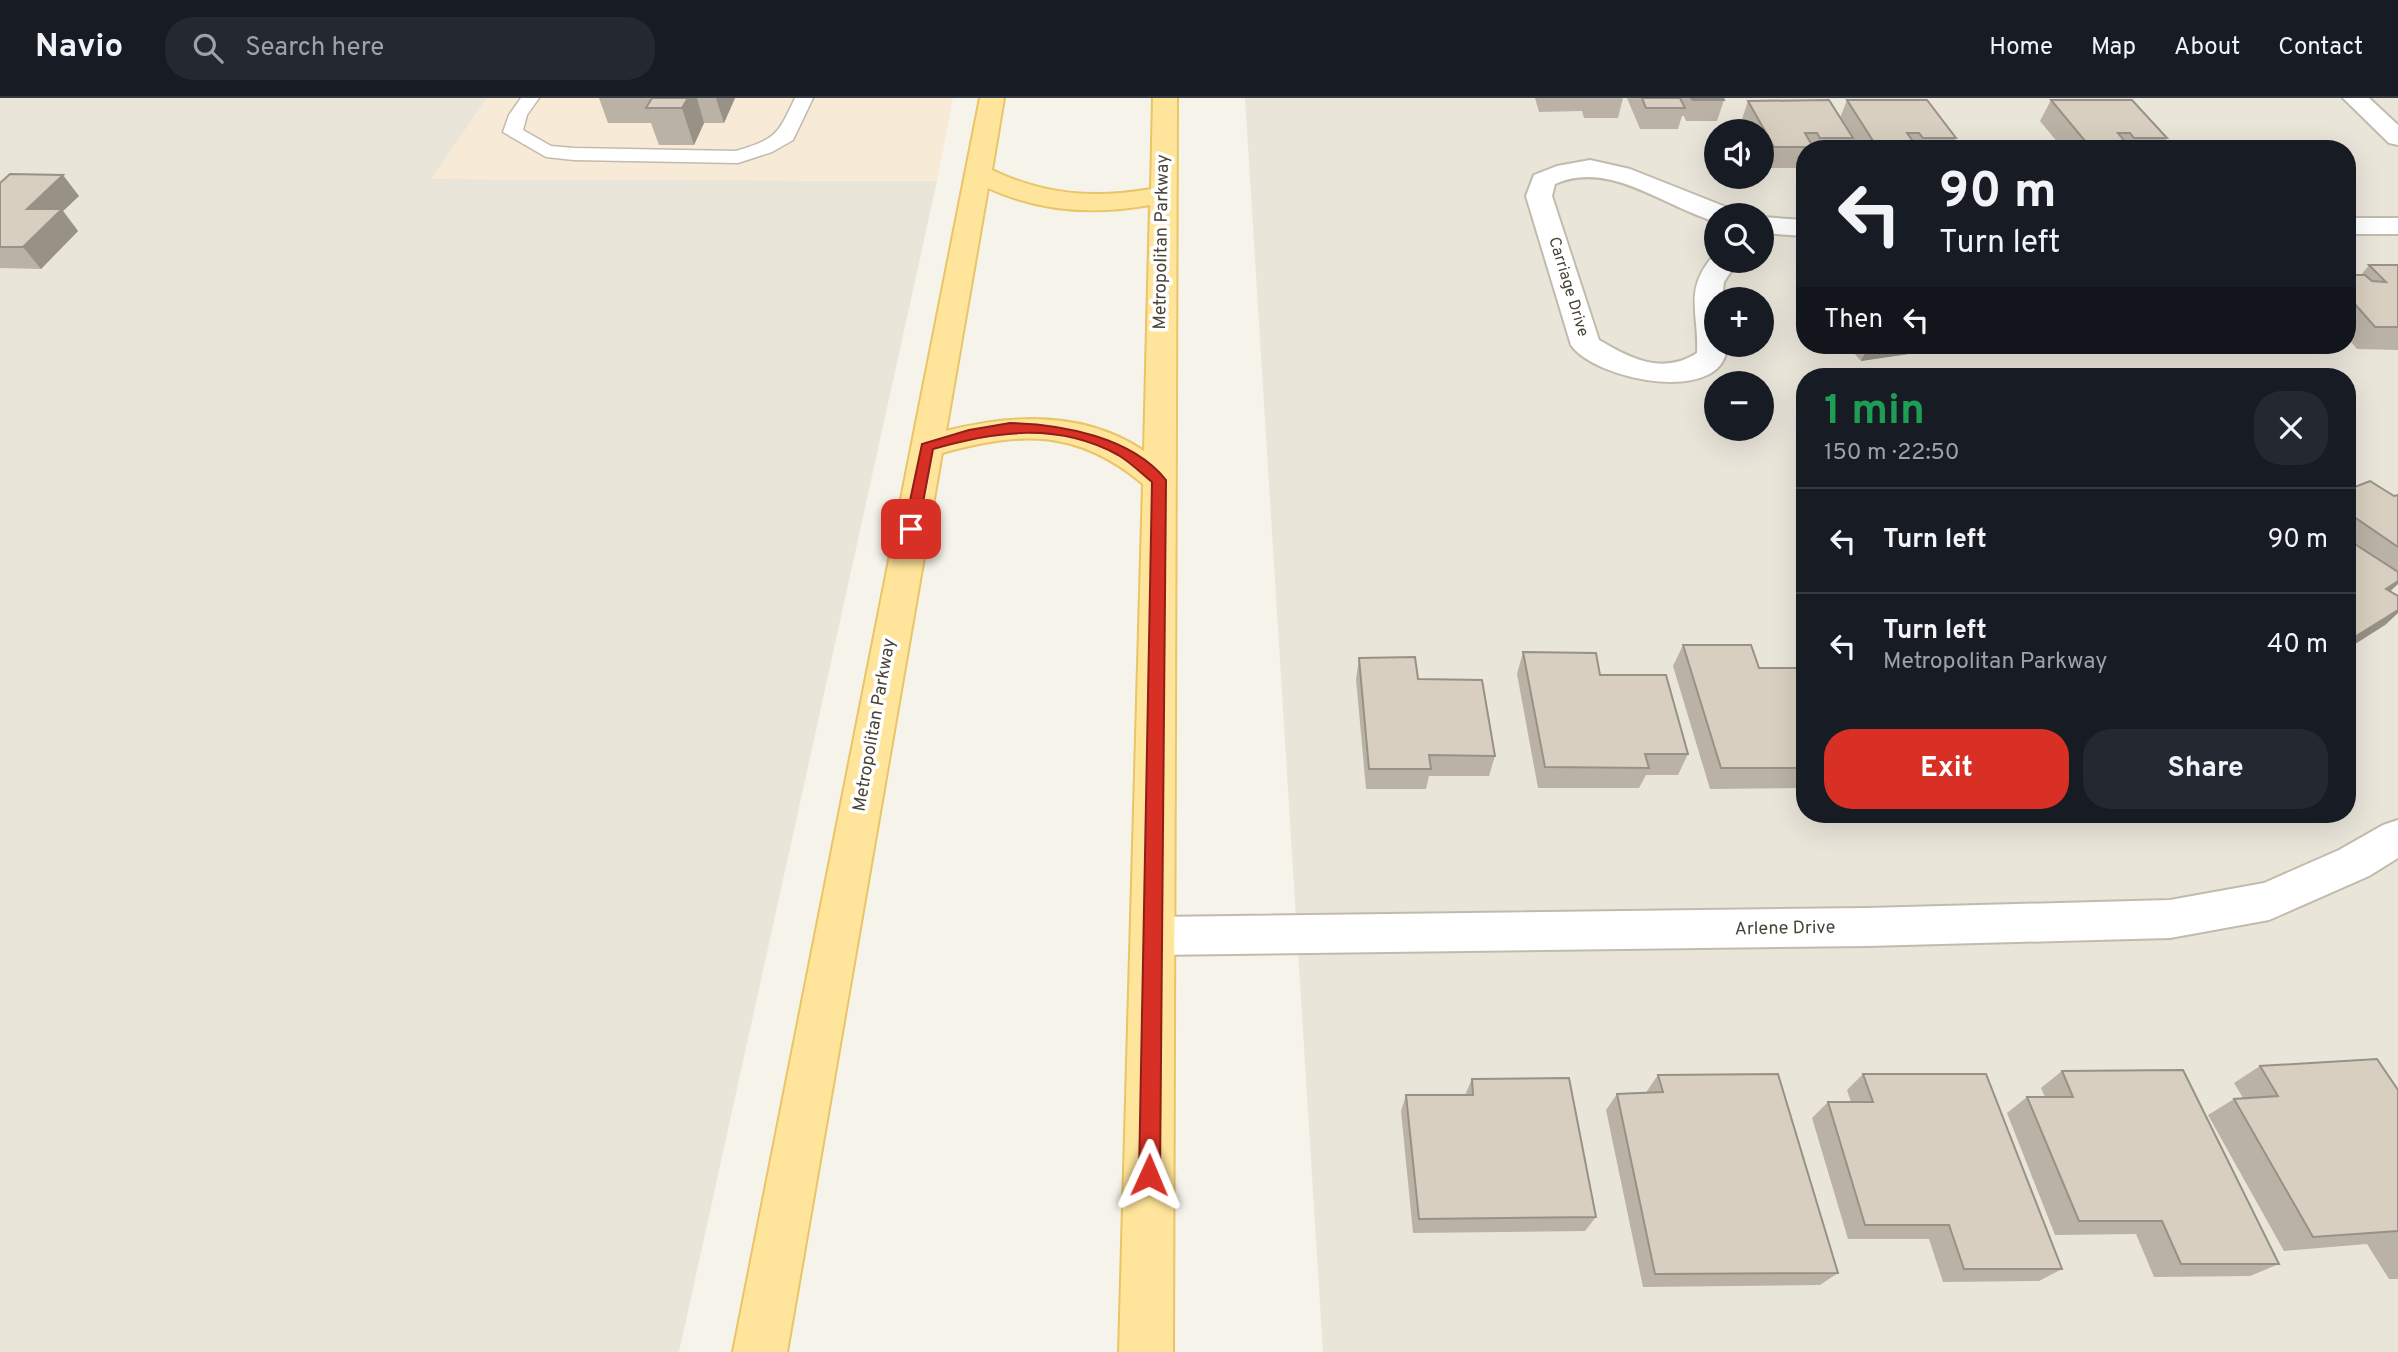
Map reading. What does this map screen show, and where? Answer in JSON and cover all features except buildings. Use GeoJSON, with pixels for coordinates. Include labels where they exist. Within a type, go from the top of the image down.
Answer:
{"type":"FeatureCollection","features":[{"type":"Feature","properties":{"kind":"main road","name":"Metropolitan Parkway"},"geometry":{"type":"LineString","coordinates":[[760,1352],[992,98]]}},
{"type":"Feature","properties":{"kind":"main road","name":"Metropolitan Parkway"},"geometry":{"type":"LineString","coordinates":[[1146,1352],[1165,98]]}},
{"type":"Feature","properties":{"kind":"main road"},"geometry":{"type":"LineString","coordinates":[[978,173],[1005,188],[1062,203],[1113,204],[1163,195]]}},
{"type":"Feature","properties":{"kind":"main road"},"geometry":{"type":"LineString","coordinates":[[926,447],[969,434],[1010,427],[1042,428],[1082,435],[1123,453],[1159,480]]}},
{"type":"Feature","properties":{"kind":"street"},"geometry":{"type":"LineString","coordinates":[[2355,98],[2398,138]]}},
{"type":"Feature","properties":{"kind":"street","name":"Carriage Drive"},"geometry":{"type":"LineString","coordinates":[[1704,211],[1615,173],[1589,168],[1559,172],[1543,180],[1539,196],[1586,345],[1620,366],[1658,373],[1690,371],[1713,357],[1715,338],[1706,292],[1715,273]]}},
{"type":"Feature","properties":{"kind":"street"},"geometry":{"type":"LineString","coordinates":[[2356,226],[2398,226]]}},
{"type":"Feature","properties":{"kind":"street"},"geometry":{"type":"LineString","coordinates":[[1774,229],[1796,228]]}},
{"type":"Feature","properties":{"kind":"street","name":"Arlene Drive"},"geometry":{"type":"LineString","coordinates":[[1154,936],[1867,927],[2169,919],[2269,901],[2354,863],[2398,837]]}},
{"type":"Feature","properties":{"kind":"lane"},"geometry":{"type":"LineString","coordinates":[[530,98],[518,115],[513,132],[546,151],[574,154],[738,157],[765,148],[786,136],[804,98]]}},
{"type":"Feature","properties":{"kind":"shaded area"},"geometry":{"type":"Polygon","coordinates":[[[0,98],[487,98],[432,179],[937,181],[679,1352],[0,1352],[0,98]]]}},
{"type":"Feature","properties":{"kind":"shaded area"},"geometry":{"type":"Polygon","coordinates":[[[487,98],[953,98],[937,181],[431,179],[487,98]]]}},
{"type":"Feature","properties":{"kind":"shaded area"},"geometry":{"type":"Polygon","coordinates":[[[1245,98],[2398,98],[2398,1352],[1323,1352],[1245,98]]]}},
{"type":"Feature","properties":{"kind":"route"},"geometry":{"type":"LineString","coordinates":[[911,529],[926,447],[969,434],[1010,427],[1042,428],[1082,435],[1123,453],[1159,480],[1149,1175]]}}]}
